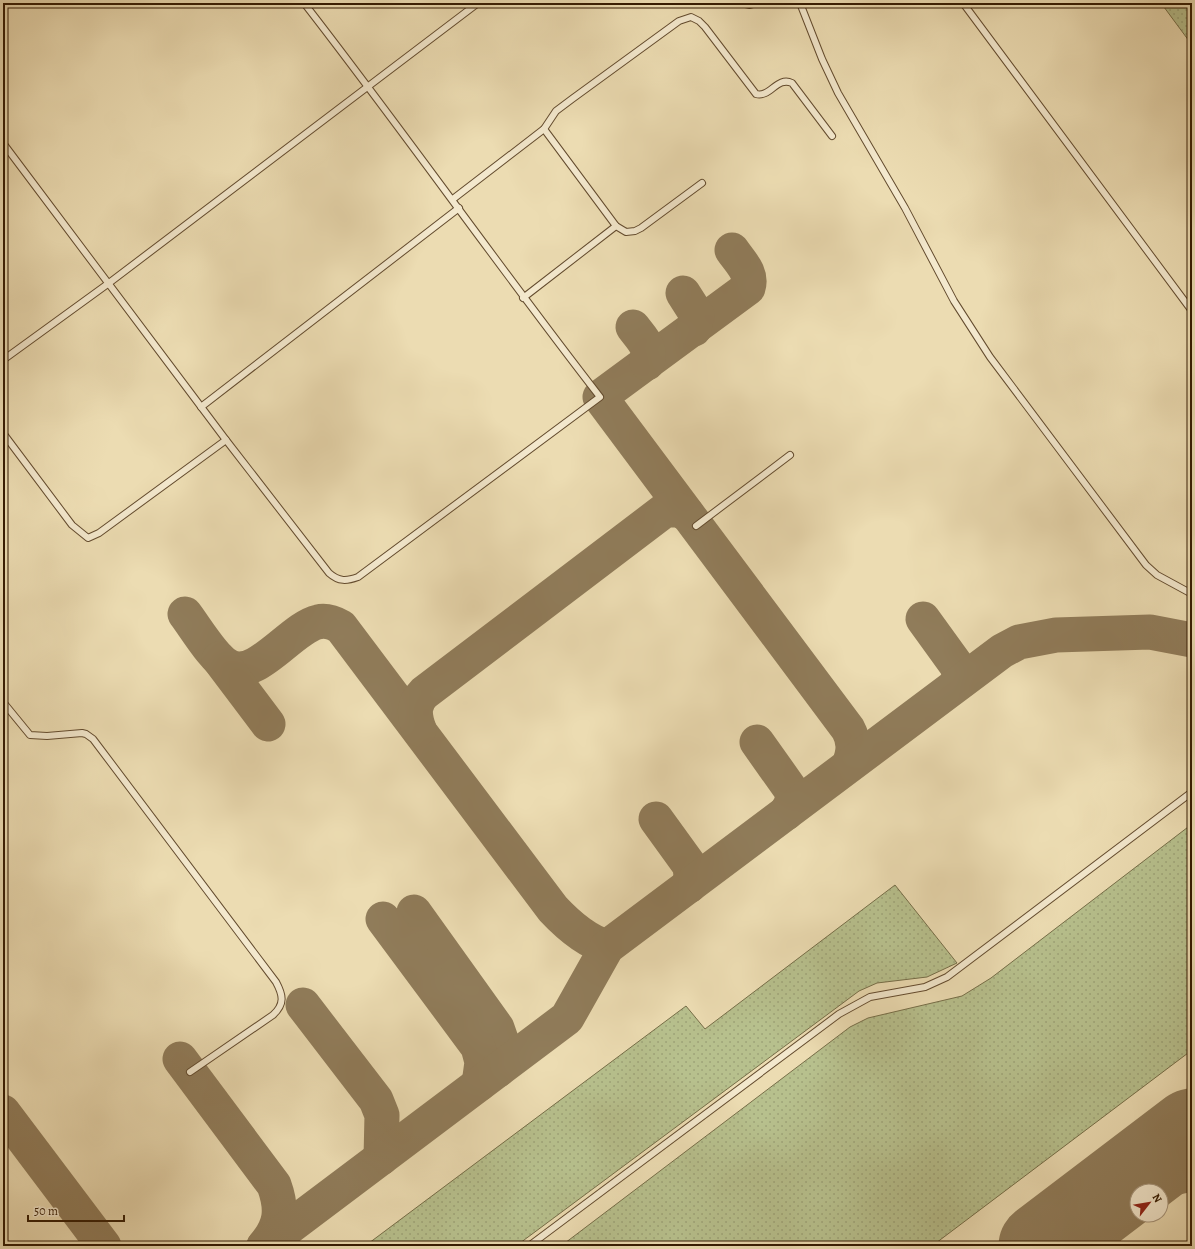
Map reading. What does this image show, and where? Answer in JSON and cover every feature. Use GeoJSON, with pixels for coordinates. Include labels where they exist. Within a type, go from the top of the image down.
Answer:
{"type":"FeatureCollection","features":[{"type":"Feature","properties":{"kind":"lane"},"geometry":{"type":"LineString","coordinates":[[3,143],[109,282],[226,440],[330,573],[335,578],[343,580],[358,577],[600,397],[523,298],[460,208],[369,86],[304,3]]}},
{"type":"Feature","properties":{"kind":"lane"},"geometry":{"type":"LineString","coordinates":[[3,360],[109,282],[478,3]]}},
{"type":"Feature","properties":{"kind":"lane"},"geometry":{"type":"LineString","coordinates":[[741,3],[750,5],[757,3]]}},
{"type":"Feature","properties":{"kind":"lane"},"geometry":{"type":"LineString","coordinates":[[800,3],[822,59],[838,93],[905,208],[954,301],[990,357],[1146,565],[1157,575],[1192,594]]}},
{"type":"Feature","properties":{"kind":"lane"},"geometry":{"type":"LineString","coordinates":[[963,3],[1192,311]]}},
{"type":"Feature","properties":{"kind":"lane"},"geometry":{"type":"LineString","coordinates":[[453,199],[544,129],[556,111],[679,21],[691,17],[699,21],[705,27],[756,94],[764,94],[781,82],[788,81],[792,83],[832,136]]}},
{"type":"Feature","properties":{"kind":"lane"},"geometry":{"type":"LineString","coordinates":[[544,129],[616,226],[626,232],[635,231],[702,183]]}},
{"type":"Feature","properties":{"kind":"lane"},"geometry":{"type":"LineString","coordinates":[[201,407],[460,208]]}},
{"type":"Feature","properties":{"kind":"lane"},"geometry":{"type":"LineString","coordinates":[[523,298],[616,226]]}},
{"type":"Feature","properties":{"kind":"lane"},"geometry":{"type":"LineString","coordinates":[[3,433],[72,525],[88,538],[99,533],[226,440]]}},
{"type":"Feature","properties":{"kind":"lane"},"geometry":{"type":"LineString","coordinates":[[696,526],[790,455]]}},
{"type":"Feature","properties":{"kind":"lane"},"geometry":{"type":"LineString","coordinates":[[3,702],[30,734],[47,736],[82,733],[93,739],[276,982],[282,993],[280,1009],[190,1072]]}},
{"type":"Feature","properties":{"kind":"lane"},"geometry":{"type":"LineString","coordinates":[[529,1246],[839,1014],[870,997],[925,987],[947,977],[1192,792]]}},
{"type":"Feature","properties":{"kind":"green space"},"geometry":{"type":"Polygon","coordinates":[[[1161,3],[1192,3],[1192,45],[1161,3]]]}},
{"type":"Feature","properties":{"kind":"green space"},"geometry":{"type":"Polygon","coordinates":[[[1192,824],[1192,1050],[932,1246],[561,1246],[850,1027],[868,1018],[962,996],[991,978],[1192,824]]]}},
{"type":"Feature","properties":{"kind":"green space"},"geometry":{"type":"Polygon","coordinates":[[[895,885],[957,963],[927,977],[877,983],[859,991],[516,1246],[365,1246],[686,1006],[705,1029],[895,885]]]}},
{"type":"Feature","properties":{"kind":"taxiway"},"geometry":{"type":"LineString","coordinates":[[732,250],[742,263],[749,277],[748,288],[600,397],[848,729],[852,738],[853,747],[849,765]]}},
{"type":"Feature","properties":{"kind":"taxiway"},"geometry":{"type":"LineString","coordinates":[[683,293],[697,315],[694,329]]}},
{"type":"Feature","properties":{"kind":"taxiway"},"geometry":{"type":"LineString","coordinates":[[633,327],[643,339],[647,348],[647,363]]}},
{"type":"Feature","properties":{"kind":"taxiway"},"geometry":{"type":"LineString","coordinates":[[419,729],[415,714],[416,706],[420,697],[424,693],[665,510],[679,510],[687,514]]}},
{"type":"Feature","properties":{"kind":"taxiway"},"geometry":{"type":"LineString","coordinates":[[185,614],[217,657],[228,666],[239,669],[250,667],[262,661],[308,626],[324,621],[341,627],[553,909],[585,937],[607,947]]}},
{"type":"Feature","properties":{"kind":"taxiway"},"geometry":{"type":"LineString","coordinates":[[923,619],[957,666],[961,681]]}},
{"type":"Feature","properties":{"kind":"taxiway"},"geometry":{"type":"LineString","coordinates":[[264,1246],[567,1018],[607,947],[1002,651],[1019,642],[1056,635],[1150,632],[1192,640]]}},
{"type":"Feature","properties":{"kind":"taxiway"},"geometry":{"type":"LineString","coordinates":[[219,659],[268,724]]}},
{"type":"Feature","properties":{"kind":"taxiway"},"geometry":{"type":"LineString","coordinates":[[757,742],[791,790],[793,801],[786,813]]}},
{"type":"Feature","properties":{"kind":"taxiway"},"geometry":{"type":"LineString","coordinates":[[656,819],[690,866],[691,876],[689,886]]}},
{"type":"Feature","properties":{"kind":"taxiway"},"geometry":{"type":"LineString","coordinates":[[414,912],[497,1028],[504,1048],[498,1070]]}},
{"type":"Feature","properties":{"kind":"taxiway"},"geometry":{"type":"LineString","coordinates":[[383,919],[478,1047],[482,1062],[479,1084]]}},
{"type":"Feature","properties":{"kind":"taxiway"},"geometry":{"type":"LineString","coordinates":[[303,1005],[376,1100],[382,1115],[381,1158]]}},
{"type":"Feature","properties":{"kind":"taxiway"},"geometry":{"type":"LineString","coordinates":[[180,1059],[274,1185],[279,1202],[279,1217],[274,1232],[264,1246]]}},
{"type":"Feature","properties":{"kind":"taxiway"},"geometry":{"type":"LineString","coordinates":[[3,1112],[104,1246]]}},
{"type":"Feature","properties":{"kind":"taxiway"},"geometry":{"type":"LineString","coordinates":[[1097,1204],[1164,1180],[1192,1174]]}},
{"type":"Feature","properties":{"kind":"runway"},"geometry":{"type":"LineString","coordinates":[[1042,1246],[1192,1132]]}}]}
